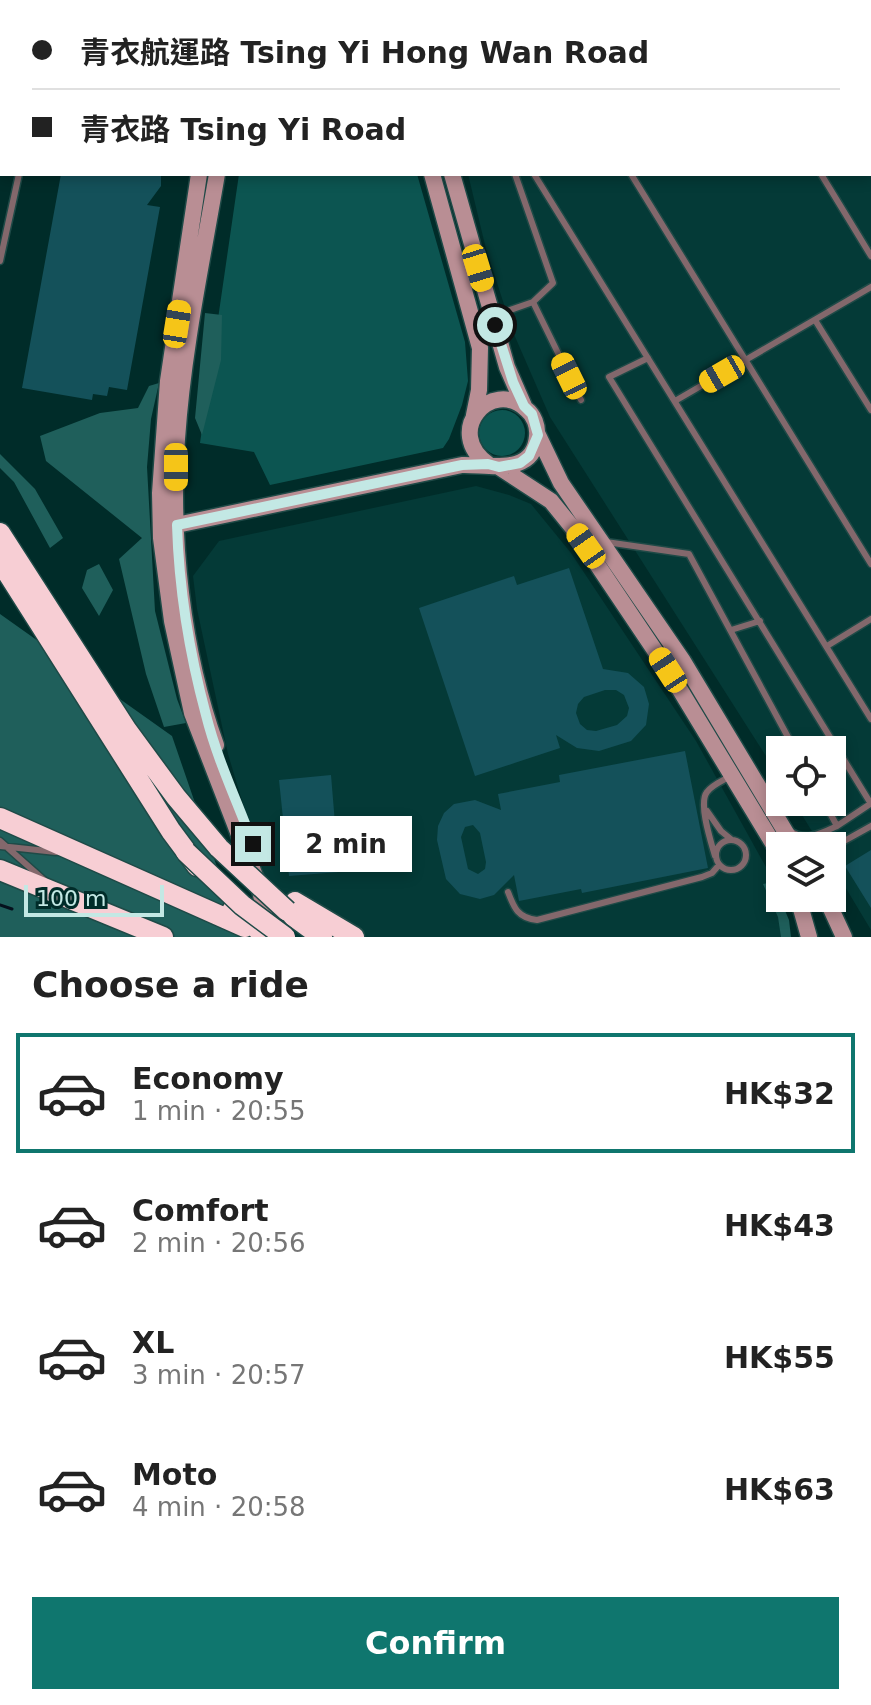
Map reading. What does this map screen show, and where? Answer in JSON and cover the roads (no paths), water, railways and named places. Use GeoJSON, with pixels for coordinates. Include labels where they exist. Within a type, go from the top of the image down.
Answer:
{"type":"FeatureCollection","features":[{"type":"Feature","properties":{"kind":"highway"},"geometry":{"type":"LineString","coordinates":[[0,533],[20,578],[171,831],[224,900],[267,937]]}},
{"type":"Feature","properties":{"kind":"highway"},"geometry":{"type":"LineString","coordinates":[[0,561],[20,578],[176,797],[219,848],[287,911],[322,937]]}},
{"type":"Feature","properties":{"kind":"highway"},"geometry":{"type":"LineString","coordinates":[[0,818],[267,937]]}},
{"type":"Feature","properties":{"kind":"highway"},"geometry":{"type":"LineString","coordinates":[[219,848],[306,910],[354,937]]}},
{"type":"Feature","properties":{"kind":"highway"},"geometry":{"type":"LineString","coordinates":[[186,852],[242,905],[285,937]]}},
{"type":"Feature","properties":{"kind":"highway"},"geometry":{"type":"LineString","coordinates":[[0,870],[163,937]]}},
{"type":"Feature","properties":{"kind":"street"},"geometry":{"type":"LineString","coordinates":[[198,176],[168,381],[160,493],[170,527],[186,629],[206,718],[264,876],[277,937]]}},
{"type":"Feature","properties":{"kind":"street"},"geometry":{"type":"LineString","coordinates":[[217,176],[183,372],[176,441],[170,527],[172,621],[192,713],[260,889],[267,937]]}},
{"type":"Feature","properties":{"kind":"street"},"geometry":{"type":"LineString","coordinates":[[433,176],[480,348],[480,377],[469,427],[472,448],[462,465]]}},
{"type":"Feature","properties":{"kind":"street"},"geometry":{"type":"LineString","coordinates":[[455,179],[507,367],[524,406]]}},
{"type":"Feature","properties":{"kind":"street"},"geometry":{"type":"LineString","coordinates":[[473,416],[491,401],[502,399],[514,401],[532,414],[538,435],[561,483],[683,661],[786,832]]}},
{"type":"Feature","properties":{"kind":"street"},"geometry":{"type":"LineString","coordinates":[[170,527],[462,465],[520,463],[529,456],[538,435]]}},
{"type":"Feature","properties":{"kind":"street"},"geometry":{"type":"LineString","coordinates":[[472,448],[493,466],[551,501],[572,527],[668,670],[766,832]]}},
{"type":"Feature","properties":{"kind":"street"},"geometry":{"type":"LineString","coordinates":[[802,912],[809,937]]}},
{"type":"Feature","properties":{"kind":"street"},"geometry":{"type":"LineString","coordinates":[[833,912],[844,937]]}},
{"type":"Feature","properties":{"kind":"lane"},"geometry":{"type":"LineString","coordinates":[[0,261],[19,176]]}},
{"type":"Feature","properties":{"kind":"lane"},"geometry":{"type":"LineString","coordinates":[[492,316],[533,302],[553,283],[516,176]]}},
{"type":"Feature","properties":{"kind":"lane"},"geometry":{"type":"LineString","coordinates":[[535,176],[871,719]]}},
{"type":"Feature","properties":{"kind":"lane"},"geometry":{"type":"LineString","coordinates":[[632,176],[871,564]]}},
{"type":"Feature","properties":{"kind":"lane"},"geometry":{"type":"LineString","coordinates":[[822,176],[871,256]]}},
{"type":"Feature","properties":{"kind":"lane"},"geometry":{"type":"LineString","coordinates":[[675,401],[871,287]]}},
{"type":"Feature","properties":{"kind":"lane"},"geometry":{"type":"LineString","coordinates":[[533,302],[581,400]]}},
{"type":"Feature","properties":{"kind":"lane"},"geometry":{"type":"LineString","coordinates":[[815,320],[871,410]]}},
{"type":"Feature","properties":{"kind":"lane"},"geometry":{"type":"LineString","coordinates":[[648,358],[609,377],[871,804],[815,836],[795,835],[779,820]]}},
{"type":"Feature","properties":{"kind":"lane"},"geometry":{"type":"LineString","coordinates":[[602,542],[689,554],[788,736]]}},
{"type":"Feature","properties":{"kind":"lane"},"geometry":{"type":"LineString","coordinates":[[827,646],[871,619]]}},
{"type":"Feature","properties":{"kind":"lane"},"geometry":{"type":"LineString","coordinates":[[731,630],[760,621]]}},
{"type":"Feature","properties":{"kind":"lane"},"geometry":{"type":"LineString","coordinates":[[705,808],[721,831],[745,847],[745,862],[733,871],[719,865],[705,808],[704,798],[708,790],[732,775]]}},
{"type":"Feature","properties":{"kind":"lane"},"geometry":{"type":"LineString","coordinates":[[832,816],[837,826]]}},
{"type":"Feature","properties":{"kind":"lane"},"geometry":{"type":"LineString","coordinates":[[846,840],[871,826]]}},
{"type":"Feature","properties":{"kind":"lane"},"geometry":{"type":"LineString","coordinates":[[716,857],[722,843],[732,840]]}},
{"type":"Feature","properties":{"kind":"lane"},"geometry":{"type":"LineString","coordinates":[[2,844],[89,856]]}},
{"type":"Feature","properties":{"kind":"lane"},"geometry":{"type":"LineString","coordinates":[[2,844],[42,876],[55,894]]}},
{"type":"Feature","properties":{"kind":"lane"},"geometry":{"type":"LineString","coordinates":[[28,865],[35,850]]}},
{"type":"Feature","properties":{"kind":"lane"},"geometry":{"type":"LineString","coordinates":[[508,892],[517,913],[537,920],[702,877],[712,873],[719,865]]}},
{"type":"Feature","properties":{"kind":"waterway"},"geometry":{"type":"LineString","coordinates":[[0,905],[12,909]]}}]}
